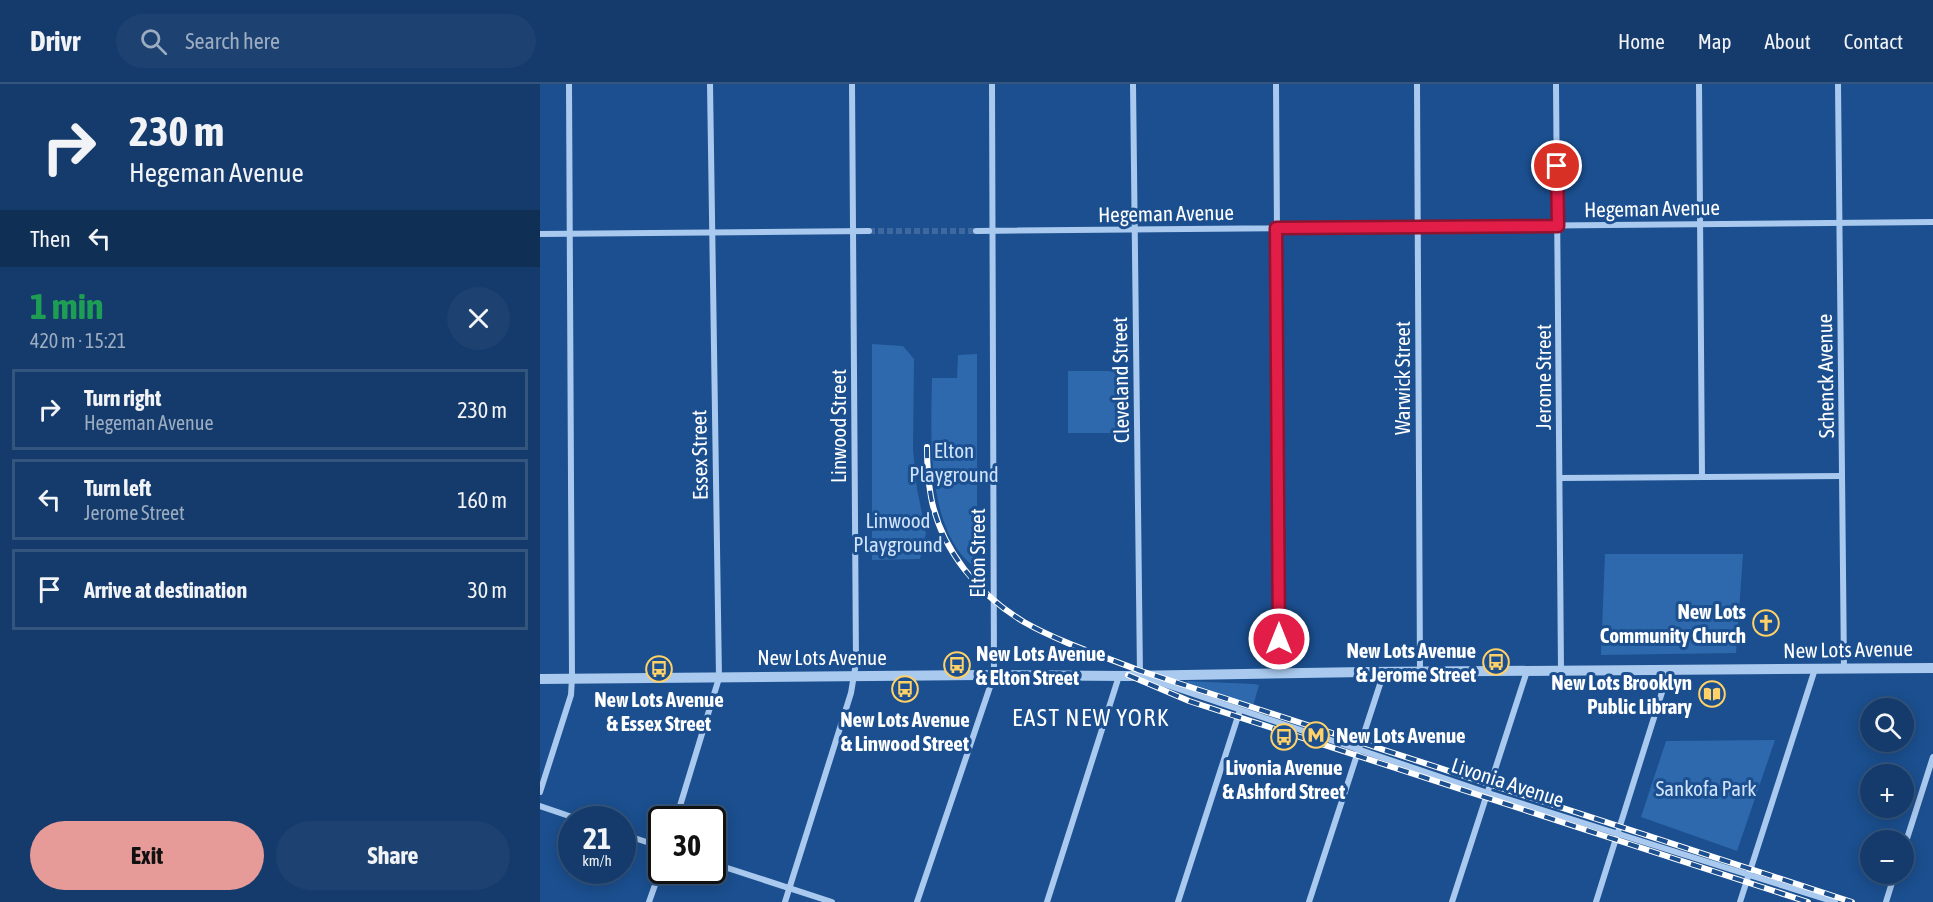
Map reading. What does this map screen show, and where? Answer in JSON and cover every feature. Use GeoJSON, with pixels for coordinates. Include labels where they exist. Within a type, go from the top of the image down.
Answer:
{"type":"FeatureCollection","features":[{"type":"Feature","properties":{"kind":"street"},"geometry":{"type":"LineString","coordinates":[[540,792],[570,699],[572,678],[569,84]]}},
{"type":"Feature","properties":{"kind":"street","name":"Essex Street"},"geometry":{"type":"LineString","coordinates":[[680,806],[719,678],[710,84]]}},
{"type":"Feature","properties":{"kind":"street","name":"Linwood Street"},"geometry":{"type":"LineString","coordinates":[[785,902],[851,693],[854,677],[856,652],[852,84]]}},
{"type":"Feature","properties":{"kind":"street","name":"Elton Street"},"geometry":{"type":"LineString","coordinates":[[916,902],[994,675],[992,84]]}},
{"type":"Feature","properties":{"kind":"street","name":"Cleveland Street"},"geometry":{"type":"LineString","coordinates":[[1133,84],[1140,676]]}},
{"type":"Feature","properties":{"kind":"street"},"geometry":{"type":"LineString","coordinates":[[1276,84],[1280,673]]}},
{"type":"Feature","properties":{"kind":"street","name":"Warwick Street"},"geometry":{"type":"LineString","coordinates":[[1417,84],[1420,672]]}},
{"type":"Feature","properties":{"kind":"street","name":"Jerome Street"},"geometry":{"type":"LineString","coordinates":[[1556,84],[1561,670]]}},
{"type":"Feature","properties":{"kind":"street"},"geometry":{"type":"LineString","coordinates":[[1699,84],[1702,476]]}},
{"type":"Feature","properties":{"kind":"street","name":"Schenck Avenue"},"geometry":{"type":"LineString","coordinates":[[1838,84],[1844,669]]}},
{"type":"Feature","properties":{"kind":"street","name":"Hegeman Avenue"},"geometry":{"type":"LineString","coordinates":[[976,231],[1933,222]]}},
{"type":"Feature","properties":{"kind":"street"},"geometry":{"type":"LineString","coordinates":[[540,234],[869,231]]}},
{"type":"Feature","properties":{"kind":"street"},"geometry":{"type":"LineString","coordinates":[[1560,478],[1842,476]]}},
{"type":"Feature","properties":{"kind":"street","name":"New Lots Avenue"},"geometry":{"type":"LineString","coordinates":[[540,679],[1933,668]]}},
{"type":"Feature","properties":{"kind":"street"},"geometry":{"type":"LineString","coordinates":[[1596,902],[1669,669]]}},
{"type":"Feature","properties":{"kind":"street"},"geometry":{"type":"LineString","coordinates":[[1740,902],[1815,669]]}},
{"type":"Feature","properties":{"kind":"street"},"geometry":{"type":"LineString","coordinates":[[1452,902],[1527,671]]}},
{"type":"Feature","properties":{"kind":"street"},"geometry":{"type":"LineString","coordinates":[[1309,902],[1384,672]]}},
{"type":"Feature","properties":{"kind":"street"},"geometry":{"type":"LineString","coordinates":[[1047,902],[1119,676]]}},
{"type":"Feature","properties":{"kind":"street","name":"Livonia Avenue"},"geometry":{"type":"LineString","coordinates":[[1140,676],[1488,793],[1835,902]]}},
{"type":"Feature","properties":{"kind":"street"},"geometry":{"type":"LineString","coordinates":[[1178,902],[1240,711]]}},
{"type":"Feature","properties":{"kind":"street"},"geometry":{"type":"LineString","coordinates":[[1910,830],[1933,757]]}},
{"type":"Feature","properties":{"kind":"street"},"geometry":{"type":"LineString","coordinates":[[540,806],[558,812]]}},
{"type":"Feature","properties":{"kind":"street"},"geometry":{"type":"LineString","coordinates":[[726,868],[832,902]]}},
{"type":"Feature","properties":{"kind":"street"},"geometry":{"type":"LineString","coordinates":[[649,902],[655,884]]}},
{"type":"Feature","properties":{"kind":"street"},"geometry":{"type":"LineString","coordinates":[[1886,902],[1892,884]]}},
{"type":"Feature","properties":{"kind":"green space","name":"Linwood Playground"},"geometry":{"type":"Polygon","coordinates":[[[872,344],[903,346],[914,359],[913,450],[917,489],[926,533],[920,559],[872,560],[872,344]]]}},
{"type":"Feature","properties":{"kind":"green space","name":"Elton Playground"},"geometry":{"type":"Polygon","coordinates":[[[977,354],[977,569],[960,553],[948,532],[940,508],[932,454],[931,426],[932,378],[957,378],[958,355],[977,354]]]}},
{"type":"Feature","properties":{"kind":"green space"},"geometry":{"type":"Polygon","coordinates":[[[1068,371],[1118,371],[1118,433],[1068,433],[1068,371]]]}},
{"type":"Feature","properties":{"kind":"green space"},"geometry":{"type":"Polygon","coordinates":[[[1605,554],[1743,554],[1736,653],[1601,655],[1605,554]]]}},
{"type":"Feature","properties":{"kind":"green space"},"geometry":{"type":"Polygon","coordinates":[[[1186,681],[1259,685],[1253,706],[1188,684],[1186,681]]]}},
{"type":"Feature","properties":{"kind":"green space","name":"Sankofa Park"},"geometry":{"type":"Polygon","coordinates":[[[1775,740],[1737,851],[1641,817],[1666,741],[1775,740]]]}},
{"type":"Feature","properties":{"kind":"tunnel"},"geometry":{"type":"LineString","coordinates":[[869,231],[976,231]]}},
{"type":"Feature","properties":{"kind":"railway"},"geometry":{"type":"LineString","coordinates":[[927,447],[931,497],[943,535],[953,553],[977,585],[992,599],[1024,622],[1051,636],[1138,670],[1852,902]]}},
{"type":"Feature","properties":{"kind":"railway"},"geometry":{"type":"LineString","coordinates":[[1128,675],[1189,701],[1808,902]]}},
{"type":"Feature","properties":{"kind":"place","name":"New Lots Community Church"},"geometry":{"type":"Point","coordinates":[1766,623]}},
{"type":"Feature","properties":{"kind":"place","name":"New Lots Avenue & Jerome Street"},"geometry":{"type":"Point","coordinates":[1496,662]}},
{"type":"Feature","properties":{"kind":"place","name":"New Lots Avenue & Elton Street"},"geometry":{"type":"Point","coordinates":[957,665]}},
{"type":"Feature","properties":{"kind":"place","name":"New Lots Avenue & Essex Street"},"geometry":{"type":"Point","coordinates":[659,669]}},
{"type":"Feature","properties":{"kind":"place","name":"New Lots Avenue & Linwood Street"},"geometry":{"type":"Point","coordinates":[905,689]}},
{"type":"Feature","properties":{"kind":"place","name":"New Lots Brooklyn Public Library"},"geometry":{"type":"Point","coordinates":[1712,694]}},
{"type":"Feature","properties":{"kind":"place","name":"New Lots Avenue"},"geometry":{"type":"Point","coordinates":[1316,735]}},
{"type":"Feature","properties":{"kind":"place","name":"Livonia Avenue & Ashford Street"},"geometry":{"type":"Point","coordinates":[1284,737]}},
{"type":"Feature","properties":{"kind":"district","name":"EAST NEW YORK"},"geometry":{"type":"Point","coordinates":[1091,717]}},
{"type":"Feature","properties":{"kind":"route"},"geometry":{"type":"LineString","coordinates":[[1279,639],[1276,228],[1558,226],[1557,166]]}}]}
